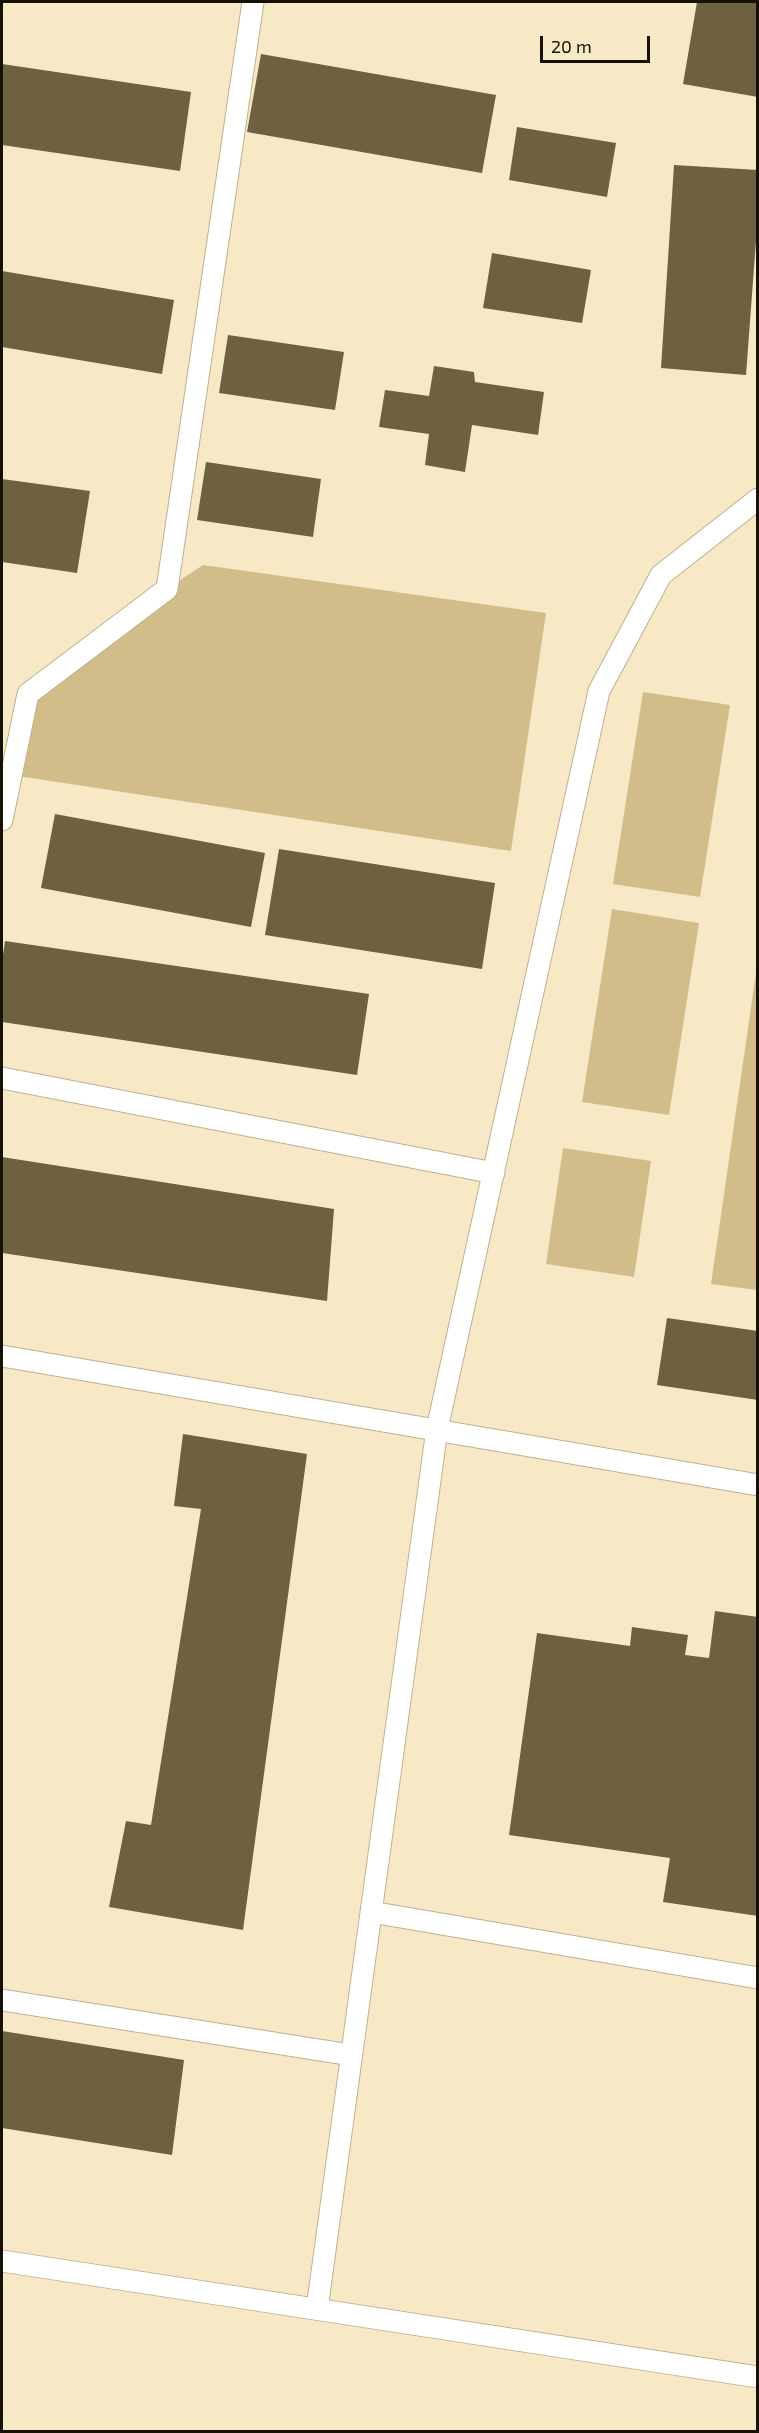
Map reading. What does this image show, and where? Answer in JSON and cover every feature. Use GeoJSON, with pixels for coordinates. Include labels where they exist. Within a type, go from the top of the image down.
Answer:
{"type":"FeatureCollection","features":[{"type":"Feature","properties":{"kind":"lane"},"geometry":{"type":"LineString","coordinates":[[2,820],[28,694],[167,589],[253,2]]}},
{"type":"Feature","properties":{"kind":"lane"},"geometry":{"type":"LineString","coordinates":[[317,2309],[437,1429],[599,691],[661,574],[758,499]]}},
{"type":"Feature","properties":{"kind":"lane"},"geometry":{"type":"LineString","coordinates":[[2,1078],[494,1173]]}},
{"type":"Feature","properties":{"kind":"lane"},"geometry":{"type":"LineString","coordinates":[[2,1356],[758,1485]]}},
{"type":"Feature","properties":{"kind":"lane"},"geometry":{"type":"LineString","coordinates":[[371,1912],[758,1978]]}},
{"type":"Feature","properties":{"kind":"lane"},"geometry":{"type":"LineString","coordinates":[[2,2000],[351,2055]]}},
{"type":"Feature","properties":{"kind":"lane"},"geometry":{"type":"LineString","coordinates":[[2,2261],[758,2377]]}},
{"type":"Feature","properties":{"kind":"shaded area"},"geometry":{"type":"Polygon","coordinates":[[[203,565],[546,613],[511,851],[11,775],[28,694],[167,589],[203,565]]]}},
{"type":"Feature","properties":{"kind":"shaded area"},"geometry":{"type":"Polygon","coordinates":[[[643,692],[730,705],[700,897],[613,884],[643,692]]]}},
{"type":"Feature","properties":{"kind":"shaded area"},"geometry":{"type":"Polygon","coordinates":[[[612,909],[699,923],[669,1115],[582,1102],[612,909]]]}},
{"type":"Feature","properties":{"kind":"shaded area"},"geometry":{"type":"Polygon","coordinates":[[[757,966],[757,1290],[711,1284],[757,966]]]}},
{"type":"Feature","properties":{"kind":"shaded area"},"geometry":{"type":"Polygon","coordinates":[[[563,1148],[651,1161],[634,1277],[546,1264],[563,1148]]]}},
{"type":"Feature","properties":{"kind":"building"},"geometry":{"type":"Polygon","coordinates":[[[697,2],[758,2],[758,97],[683,84],[697,2]]]}},
{"type":"Feature","properties":{"kind":"building"},"geometry":{"type":"Polygon","coordinates":[[[261,54],[496,95],[482,173],[247,132],[261,54]]]}},
{"type":"Feature","properties":{"kind":"building"},"geometry":{"type":"Polygon","coordinates":[[[2,64],[191,92],[180,171],[2,145],[2,64]]]}},
{"type":"Feature","properties":{"kind":"building"},"geometry":{"type":"Polygon","coordinates":[[[517,127],[616,143],[607,197],[509,180],[517,127]]]}},
{"type":"Feature","properties":{"kind":"building"},"geometry":{"type":"Polygon","coordinates":[[[674,165],[758,170],[758,214],[746,375],[661,368],[674,165]]]}},
{"type":"Feature","properties":{"kind":"building"},"geometry":{"type":"Polygon","coordinates":[[[492,253],[591,270],[582,323],[483,308],[492,253]]]}},
{"type":"Feature","properties":{"kind":"building"},"geometry":{"type":"Polygon","coordinates":[[[2,271],[174,300],[162,374],[2,347],[2,271]]]}},
{"type":"Feature","properties":{"kind":"building"},"geometry":{"type":"Polygon","coordinates":[[[228,335],[344,352],[335,410],[219,393],[228,335]]]}},
{"type":"Feature","properties":{"kind":"building"},"geometry":{"type":"Polygon","coordinates":[[[434,366],[474,372],[475,382],[544,392],[538,435],[472,425],[465,472],[425,465],[429,434],[379,427],[385,390],[429,396],[434,366]]]}},
{"type":"Feature","properties":{"kind":"building"},"geometry":{"type":"Polygon","coordinates":[[[206,462],[321,479],[313,537],[197,520],[206,462]]]}},
{"type":"Feature","properties":{"kind":"building"},"geometry":{"type":"Polygon","coordinates":[[[2,479],[90,491],[77,573],[2,562],[2,479]]]}},
{"type":"Feature","properties":{"kind":"building"},"geometry":{"type":"Polygon","coordinates":[[[55,814],[265,853],[251,927],[41,888],[55,814]]]}},
{"type":"Feature","properties":{"kind":"building"},"geometry":{"type":"Polygon","coordinates":[[[279,849],[495,883],[482,969],[265,935],[279,849]]]}},
{"type":"Feature","properties":{"kind":"building"},"geometry":{"type":"Polygon","coordinates":[[[5,941],[369,994],[357,1075],[2,1022],[2,961],[5,941]]]}},
{"type":"Feature","properties":{"kind":"building"},"geometry":{"type":"Polygon","coordinates":[[[2,1157],[334,1209],[327,1301],[2,1253],[2,1157]]]}},
{"type":"Feature","properties":{"kind":"building"},"geometry":{"type":"Polygon","coordinates":[[[667,1318],[758,1331],[758,1400],[657,1385],[667,1318]]]}},
{"type":"Feature","properties":{"kind":"building"},"geometry":{"type":"Polygon","coordinates":[[[183,1434],[307,1454],[243,1930],[109,1907],[126,1821],[151,1825],[201,1509],[174,1506],[183,1434]]]}},
{"type":"Feature","properties":{"kind":"building"},"geometry":{"type":"Polygon","coordinates":[[[715,1611],[758,1617],[758,1916],[663,1902],[670,1858],[509,1835],[537,1633],[630,1646],[632,1627],[688,1635],[685,1655],[709,1658],[715,1611]]]}},
{"type":"Feature","properties":{"kind":"building"},"geometry":{"type":"Polygon","coordinates":[[[2,2031],[184,2060],[172,2155],[2,2128],[2,2031]]]}}]}
